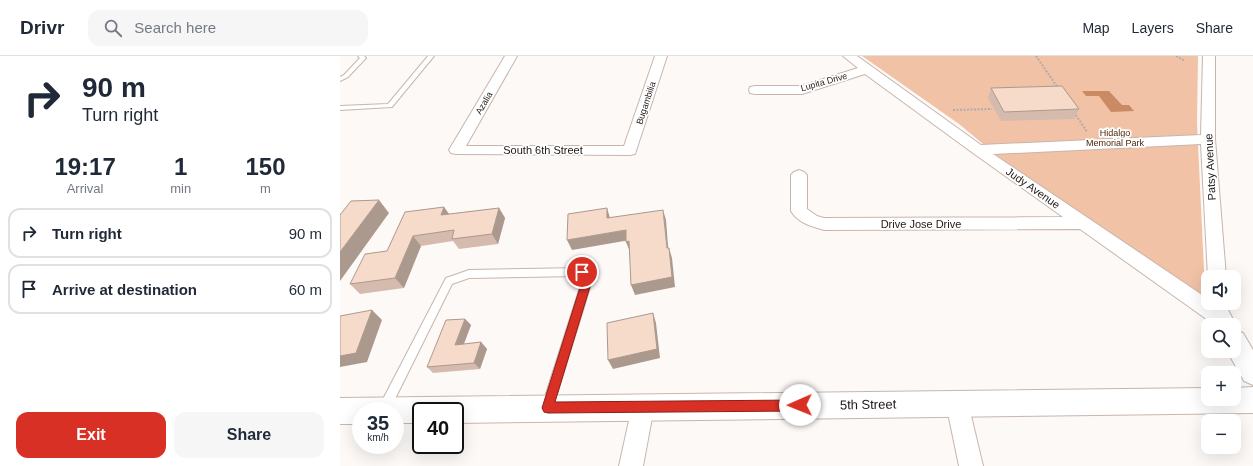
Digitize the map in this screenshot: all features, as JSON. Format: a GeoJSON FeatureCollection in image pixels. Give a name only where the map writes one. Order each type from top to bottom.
{"type":"FeatureCollection","features":[{"type":"Feature","properties":{"kind":"street","name":"Azalia"},"geometry":{"type":"LineString","coordinates":[[456,150],[511,56]]}},
{"type":"Feature","properties":{"kind":"street","name":"Bugambilia"},"geometry":{"type":"LineString","coordinates":[[630,150],[661,56]]}},
{"type":"Feature","properties":{"kind":"street","name":"Judy Avenue"},"geometry":{"type":"LineString","coordinates":[[849,56],[978,150],[1083,223],[1221,315]]}},
{"type":"Feature","properties":{"kind":"street","name":"Patsy Avenue"},"geometry":{"type":"LineString","coordinates":[[1209,56],[1208,139],[1217,270]]}},
{"type":"Feature","properties":{"kind":"street","name":"Lupita Drive"},"geometry":{"type":"LineString","coordinates":[[755,90],[802,90],[868,69]]}},
{"type":"Feature","properties":{"kind":"street"},"geometry":{"type":"LineString","coordinates":[[978,150],[1208,139]]}},
{"type":"Feature","properties":{"kind":"street","name":"South 6th Street"},"geometry":{"type":"LineString","coordinates":[[456,150],[630,150]]}},
{"type":"Feature","properties":{"kind":"street","name":"Drive Jose Drive"},"geometry":{"type":"LineString","coordinates":[[799,175],[799,211],[811,220],[824,224],[1083,223]]}},
{"type":"Feature","properties":{"kind":"street"},"geometry":{"type":"LineString","coordinates":[[1241,353],[1253,373]]}},
{"type":"Feature","properties":{"kind":"street","name":"5th Street"},"geometry":{"type":"LineString","coordinates":[[404,410],[1253,400]]}},
{"type":"Feature","properties":{"kind":"street"},"geometry":{"type":"LineString","coordinates":[[957,403],[971,466]]}},
{"type":"Feature","properties":{"kind":"street"},"geometry":{"type":"LineString","coordinates":[[631,466],[643,407]]}},
{"type":"Feature","properties":{"kind":"street","name":"5th Street"},"geometry":{"type":"LineString","coordinates":[[340,411],[352,411]]}},
{"type":"Feature","properties":{"kind":"lane"},"geometry":{"type":"LineString","coordinates":[[340,79],[346,76],[363,58],[361,56]]}},
{"type":"Feature","properties":{"kind":"lane"},"geometry":{"type":"LineString","coordinates":[[340,108],[390,106],[431,56]]}},
{"type":"Feature","properties":{"kind":"lane"},"geometry":{"type":"LineString","coordinates":[[387,402],[449,281],[469,274],[582,272],[587,280],[548,408]]}},
{"type":"Feature","properties":{"kind":"path"},"geometry":{"type":"LineString","coordinates":[[1036,56],[1062,93]]}},
{"type":"Feature","properties":{"kind":"path"},"geometry":{"type":"LineString","coordinates":[[1176,56],[1186,62]]}},
{"type":"Feature","properties":{"kind":"path"},"geometry":{"type":"LineString","coordinates":[[1070,106],[1087,132]]}},
{"type":"Feature","properties":{"kind":"path"},"geometry":{"type":"LineString","coordinates":[[953,110],[992,109]]}},
{"type":"Feature","properties":{"kind":"green space","name":"Hidalgo Memorial Park"},"geometry":{"type":"Polygon","coordinates":[[[862,56],[1198,56],[1197,123],[1204,270],[1201,270],[1201,294],[1199,295],[1013,169],[959,124],[862,56]]]}},
{"type":"Feature","properties":{"kind":"shaded area"},"geometry":{"type":"Polygon","coordinates":[[[1082,91],[1109,91],[1122,105],[1129,105],[1134,111],[1111,112],[1099,96],[1086,96],[1082,91]]]}},
{"type":"Feature","properties":{"kind":"building"},"geometry":{"type":"Polygon","coordinates":[[[1062,86],[1079,109],[1004,112],[991,88],[1062,86]]]}},
{"type":"Feature","properties":{"kind":"building"},"geometry":{"type":"Polygon","coordinates":[[[379,200],[340,252],[340,215],[351,201],[379,200]]]}},
{"type":"Feature","properties":{"kind":"building"},"geometry":{"type":"Polygon","coordinates":[[[444,207],[441,215],[499,208],[492,234],[452,239],[454,230],[413,236],[395,278],[350,284],[365,254],[387,251],[405,212],[444,207]]]}},
{"type":"Feature","properties":{"kind":"building"},"geometry":{"type":"Polygon","coordinates":[[[607,208],[607,218],[663,210],[672,277],[631,285],[629,241],[626,242],[626,230],[567,240],[568,214],[607,208]]]}},
{"type":"Feature","properties":{"kind":"building"},"geometry":{"type":"Polygon","coordinates":[[[372,310],[356,353],[340,356],[340,316],[372,310]]]}},
{"type":"Feature","properties":{"kind":"building"},"geometry":{"type":"Polygon","coordinates":[[[653,313],[657,349],[608,360],[607,323],[653,313]]]}},
{"type":"Feature","properties":{"kind":"building"},"geometry":{"type":"Polygon","coordinates":[[[465,319],[455,345],[481,342],[474,363],[427,367],[446,320],[465,319]]]}},
{"type":"Feature","properties":{"kind":"route"},"geometry":{"type":"LineString","coordinates":[[582,272],[587,280],[548,408],[800,405]]}}]}
